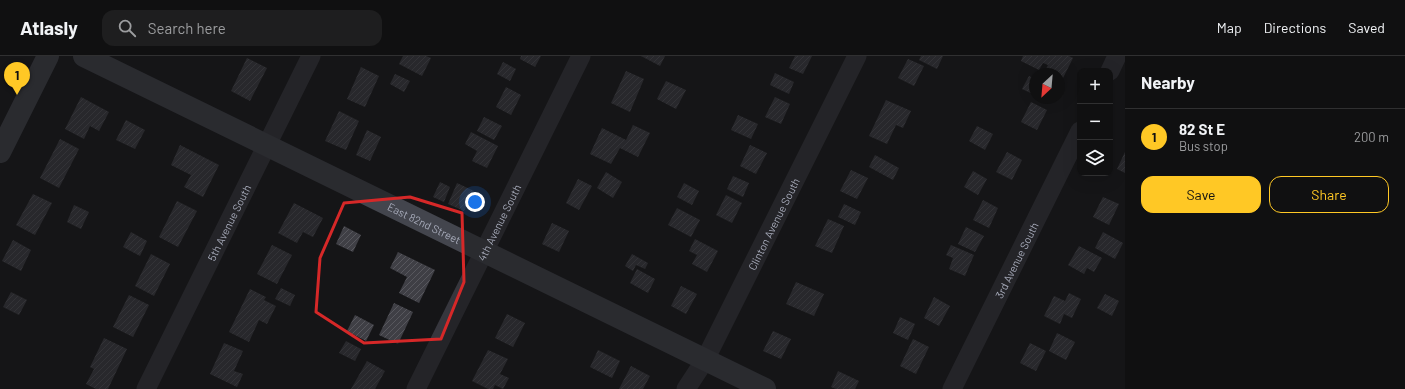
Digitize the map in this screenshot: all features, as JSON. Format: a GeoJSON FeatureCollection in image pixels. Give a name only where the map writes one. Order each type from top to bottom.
{"type":"FeatureCollection","features":[{"type":"Feature","properties":{"kind":"street"},"geometry":{"type":"LineString","coordinates":[[0,152],[6,127],[48,56]]}},
{"type":"Feature","properties":{"kind":"street","name":"East 82nd Street"},"geometry":{"type":"LineString","coordinates":[[84,56],[765,389]]}},
{"type":"Feature","properties":{"kind":"street","name":"5th Avenue South"},"geometry":{"type":"LineString","coordinates":[[146,389],[311,56]]}},
{"type":"Feature","properties":{"kind":"street","name":"4th Avenue South"},"geometry":{"type":"LineString","coordinates":[[416,389],[581,56]]}},
{"type":"Feature","properties":{"kind":"street","name":"Clinton Avenue South"},"geometry":{"type":"LineString","coordinates":[[686,389],[705,360],[857,56]]}},
{"type":"Feature","properties":{"kind":"street"},"geometry":{"type":"LineString","coordinates":[[1111,68],[1117,56]]}},
{"type":"Feature","properties":{"kind":"street","name":"3rd Avenue South"},"geometry":{"type":"LineString","coordinates":[[952,389],[1077,137]]}},
{"type":"Feature","properties":{"kind":"highlighted area"},"geometry":{"type":"Polygon","coordinates":[[[410,197],[462,213],[464,282],[441,339],[364,343],[316,312],[320,258],[344,203],[410,197]]]}},
{"type":"Feature","properties":{"kind":"building"},"geometry":{"type":"Polygon","coordinates":[[[403,56],[426,56],[431,58],[422,76],[399,64],[403,56]]]}},
{"type":"Feature","properties":{"kind":"building"},"geometry":{"type":"Polygon","coordinates":[[[521,56],[541,56],[535,67],[520,59],[521,56]]]}},
{"type":"Feature","properties":{"kind":"building"},"geometry":{"type":"Polygon","coordinates":[[[641,56],[665,56],[660,66],[641,56]]]}},
{"type":"Feature","properties":{"kind":"building"},"geometry":{"type":"Polygon","coordinates":[[[795,56],[812,56],[803,74],[789,68],[795,56]]]}},
{"type":"Feature","properties":{"kind":"building"},"geometry":{"type":"Polygon","coordinates":[[[921,56],[943,56],[937,69],[919,60],[921,56]]]}},
{"type":"Feature","properties":{"kind":"building"},"geometry":{"type":"Polygon","coordinates":[[[1023,56],[1069,56],[1073,58],[1065,74],[1065,68],[1046,68],[1048,65],[1043,63],[1040,68],[1035,68],[1021,61],[1023,56]]]}},
{"type":"Feature","properties":{"kind":"building"},"geometry":{"type":"Polygon","coordinates":[[[247,58],[267,68],[250,101],[231,91],[247,58]]]}},
{"type":"Feature","properties":{"kind":"building"},"geometry":{"type":"Polygon","coordinates":[[[908,59],[924,66],[914,86],[898,78],[908,59]]]}},
{"type":"Feature","properties":{"kind":"building"},"geometry":{"type":"Polygon","coordinates":[[[503,62],[516,69],[510,81],[497,74],[503,62]]]}},
{"type":"Feature","properties":{"kind":"building"},"geometry":{"type":"Polygon","coordinates":[[[361,67],[379,76],[365,107],[347,99],[361,67]]]}},
{"type":"Feature","properties":{"kind":"building"},"geometry":{"type":"Polygon","coordinates":[[[626,71],[644,79],[630,112],[611,103],[626,71]]]}},
{"type":"Feature","properties":{"kind":"building"},"geometry":{"type":"Polygon","coordinates":[[[775,73],[794,82],[789,94],[770,85],[775,73]]]}},
{"type":"Feature","properties":{"kind":"building"},"geometry":{"type":"Polygon","coordinates":[[[395,74],[410,81],[404,92],[390,84],[395,74]]]}},
{"type":"Feature","properties":{"kind":"building"},"geometry":{"type":"Polygon","coordinates":[[[1029,76],[1029,92],[1022,89],[1029,76]]]}},
{"type":"Feature","properties":{"kind":"building"},"geometry":{"type":"Polygon","coordinates":[[[666,81],[686,90],[676,109],[657,99],[666,81]]]}},
{"type":"Feature","properties":{"kind":"building"},"geometry":{"type":"Polygon","coordinates":[[[506,87],[521,95],[511,115],[496,107],[506,87]]]}},
{"type":"Feature","properties":{"kind":"building"},"geometry":{"type":"Polygon","coordinates":[[[81,97],[109,112],[99,131],[90,126],[84,139],[65,129],[81,97]]]}},
{"type":"Feature","properties":{"kind":"building"},"geometry":{"type":"Polygon","coordinates":[[[775,97],[790,104],[781,124],[765,117],[775,97]]]}},
{"type":"Feature","properties":{"kind":"building"},"geometry":{"type":"Polygon","coordinates":[[[886,100],[911,111],[903,128],[896,125],[887,144],[869,136],[886,100]]]}},
{"type":"Feature","properties":{"kind":"building"},"geometry":{"type":"Polygon","coordinates":[[[1030,104],[1035,104],[1047,110],[1037,130],[1021,122],[1030,104]]]}},
{"type":"Feature","properties":{"kind":"building"},"geometry":{"type":"Polygon","coordinates":[[[339,111],[359,121],[346,150],[325,141],[339,111]]]}},
{"type":"Feature","properties":{"kind":"building"},"geometry":{"type":"Polygon","coordinates":[[[738,115],[758,124],[751,139],[731,130],[738,115]]]}},
{"type":"Feature","properties":{"kind":"building"},"geometry":{"type":"Polygon","coordinates":[[[484,117],[502,126],[494,140],[477,131],[484,117]]]}},
{"type":"Feature","properties":{"kind":"building"},"geometry":{"type":"Polygon","coordinates":[[[126,120],[145,130],[135,149],[116,140],[126,120]]]}},
{"type":"Feature","properties":{"kind":"building"},"geometry":{"type":"Polygon","coordinates":[[[633,125],[650,133],[638,157],[620,148],[611,164],[590,154],[602,128],[626,140],[633,125]]]}},
{"type":"Feature","properties":{"kind":"building"},"geometry":{"type":"Polygon","coordinates":[[[977,126],[993,134],[985,150],[969,141],[977,126]]]}},
{"type":"Feature","properties":{"kind":"building"},"geometry":{"type":"Polygon","coordinates":[[[367,130],[381,137],[370,161],[356,155],[367,130]]]}},
{"type":"Feature","properties":{"kind":"building"},"geometry":{"type":"Polygon","coordinates":[[[471,132],[498,146],[487,168],[472,161],[477,151],[465,144],[471,132]]]}},
{"type":"Feature","properties":{"kind":"building"},"geometry":{"type":"Polygon","coordinates":[[[60,139],[79,149],[59,188],[40,178],[60,139]]]}},
{"type":"Feature","properties":{"kind":"building"},"geometry":{"type":"Polygon","coordinates":[[[180,145],[219,165],[203,197],[184,187],[191,175],[171,165],[180,145]]]}},
{"type":"Feature","properties":{"kind":"building"},"geometry":{"type":"Polygon","coordinates":[[[750,145],[767,153],[756,174],[740,166],[750,145]]]}},
{"type":"Feature","properties":{"kind":"building"},"geometry":{"type":"Polygon","coordinates":[[[1007,152],[1022,160],[1012,180],[996,172],[1007,152]]]}},
{"type":"Feature","properties":{"kind":"building"},"geometry":{"type":"Polygon","coordinates":[[[1125,152],[1125,173],[1117,169],[1125,152]]]}},
{"type":"Feature","properties":{"kind":"building"},"geometry":{"type":"Polygon","coordinates":[[[875,155],[899,168],[893,180],[869,167],[875,155]]]}},
{"type":"Feature","properties":{"kind":"building"},"geometry":{"type":"Polygon","coordinates":[[[851,170],[868,178],[857,199],[840,191],[851,170]]]}},
{"type":"Feature","properties":{"kind":"building"},"geometry":{"type":"Polygon","coordinates":[[[973,171],[987,179],[978,195],[964,187],[973,171]]]}},
{"type":"Feature","properties":{"kind":"building"},"geometry":{"type":"Polygon","coordinates":[[[606,172],[622,182],[613,198],[597,188],[606,172]]]}},
{"type":"Feature","properties":{"kind":"building"},"geometry":{"type":"Polygon","coordinates":[[[733,176],[749,183],[743,197],[727,189],[733,176]]]}},
{"type":"Feature","properties":{"kind":"building"},"geometry":{"type":"Polygon","coordinates":[[[578,179],[592,186],[579,210],[566,203],[578,179]]]}},
{"type":"Feature","properties":{"kind":"building"},"geometry":{"type":"Polygon","coordinates":[[[440,182],[450,187],[444,202],[433,197],[440,182]]]}},
{"type":"Feature","properties":{"kind":"building"},"geometry":{"type":"Polygon","coordinates":[[[457,183],[474,191],[464,211],[448,204],[457,183]]]}},
{"type":"Feature","properties":{"kind":"building"},"geometry":{"type":"Polygon","coordinates":[[[684,183],[699,191],[692,205],[677,197],[684,183]]]}},
{"type":"Feature","properties":{"kind":"building"},"geometry":{"type":"Polygon","coordinates":[[[33,194],[52,203],[35,235],[16,225],[33,194]]]}},
{"type":"Feature","properties":{"kind":"building"},"geometry":{"type":"Polygon","coordinates":[[[726,195],[742,203],[732,223],[716,215],[726,195]]]}},
{"type":"Feature","properties":{"kind":"building"},"geometry":{"type":"Polygon","coordinates":[[[1103,197],[1119,204],[1109,225],[1093,217],[1103,197]]]}},
{"type":"Feature","properties":{"kind":"building"},"geometry":{"type":"Polygon","coordinates":[[[983,200],[998,208],[989,228],[973,220],[983,200]]]}},
{"type":"Feature","properties":{"kind":"building"},"geometry":{"type":"Polygon","coordinates":[[[177,201],[197,211],[178,247],[159,237],[177,201]]]}},
{"type":"Feature","properties":{"kind":"building"},"geometry":{"type":"Polygon","coordinates":[[[294,203],[323,218],[313,237],[303,232],[297,243],[278,233],[294,203]]]}},
{"type":"Feature","properties":{"kind":"building"},"geometry":{"type":"Polygon","coordinates":[[[844,204],[861,212],[855,225],[838,217],[844,204]]]}},
{"type":"Feature","properties":{"kind":"building"},"geometry":{"type":"Polygon","coordinates":[[[74,205],[89,212],[81,229],[67,222],[74,205]]]}},
{"type":"Feature","properties":{"kind":"building"},"geometry":{"type":"Polygon","coordinates":[[[677,208],[700,220],[691,237],[668,225],[677,208]]]}},
{"type":"Feature","properties":{"kind":"building"},"geometry":{"type":"Polygon","coordinates":[[[828,219],[844,226],[832,253],[815,246],[828,219]]]}},
{"type":"Feature","properties":{"kind":"building"},"geometry":{"type":"Polygon","coordinates":[[[552,223],[569,231],[559,252],[542,244],[552,223]]]}},
{"type":"Feature","properties":{"kind":"building"},"geometry":{"type":"Polygon","coordinates":[[[344,226],[361,235],[353,252],[336,244],[344,226]]]}},
{"type":"Feature","properties":{"kind":"building"},"geometry":{"type":"Polygon","coordinates":[[[966,227],[984,236],[975,252],[958,244],[966,227]]]}},
{"type":"Feature","properties":{"kind":"building"},"geometry":{"type":"Polygon","coordinates":[[[131,232],[147,241],[140,256],[123,247],[131,232]]]}},
{"type":"Feature","properties":{"kind":"building"},"geometry":{"type":"Polygon","coordinates":[[[1103,232],[1123,243],[1115,259],[1095,248],[1103,232]]]}},
{"type":"Feature","properties":{"kind":"building"},"geometry":{"type":"Polygon","coordinates":[[[695,239],[718,251],[707,272],[692,264],[697,255],[689,251],[695,239]]]}},
{"type":"Feature","properties":{"kind":"building"},"geometry":{"type":"Polygon","coordinates":[[[13,240],[31,250],[21,271],[2,261],[13,240]]]}},
{"type":"Feature","properties":{"kind":"building"},"geometry":{"type":"Polygon","coordinates":[[[272,245],[292,255],[277,284],[257,274],[272,245]]]}},
{"type":"Feature","properties":{"kind":"building"},"geometry":{"type":"Polygon","coordinates":[[[951,245],[974,255],[965,276],[949,269],[953,258],[946,255],[951,245]]]}},
{"type":"Feature","properties":{"kind":"building"},"geometry":{"type":"Polygon","coordinates":[[[1079,246],[1102,258],[1094,272],[1087,268],[1084,274],[1068,265],[1079,246]]]}},
{"type":"Feature","properties":{"kind":"building"},"geometry":{"type":"Polygon","coordinates":[[[398,252],[435,270],[419,303],[399,293],[407,277],[390,268],[398,252]]]}},
{"type":"Feature","properties":{"kind":"building"},"geometry":{"type":"Polygon","coordinates":[[[151,254],[170,264],[154,296],[135,286],[151,254]]]}},
{"type":"Feature","properties":{"kind":"building"},"geometry":{"type":"Polygon","coordinates":[[[632,254],[648,263],[645,269],[636,265],[633,271],[625,266],[632,254]]]}},
{"type":"Feature","properties":{"kind":"building"},"geometry":{"type":"Polygon","coordinates":[[[637,269],[655,279],[648,293],[630,283],[637,269]]]}},
{"type":"Feature","properties":{"kind":"building"},"geometry":{"type":"Polygon","coordinates":[[[796,282],[824,294],[814,316],[786,304],[796,282]]]}},
{"type":"Feature","properties":{"kind":"building"},"geometry":{"type":"Polygon","coordinates":[[[681,286],[697,294],[686,314],[671,306],[681,286]]]}},
{"type":"Feature","properties":{"kind":"building"},"geometry":{"type":"Polygon","coordinates":[[[281,288],[295,295],[290,306],[275,299],[281,288]]]}},
{"type":"Feature","properties":{"kind":"building"},"geometry":{"type":"Polygon","coordinates":[[[250,289],[266,297],[264,300],[276,306],[267,324],[259,320],[249,342],[229,332],[250,289]]]}},
{"type":"Feature","properties":{"kind":"building"},"geometry":{"type":"Polygon","coordinates":[[[11,292],[27,300],[19,315],[3,307],[11,292]]]}},
{"type":"Feature","properties":{"kind":"building"},"geometry":{"type":"Polygon","coordinates":[[[1069,293],[1081,299],[1072,318],[1064,314],[1060,324],[1044,316],[1054,296],[1065,301],[1069,293]]]}},
{"type":"Feature","properties":{"kind":"building"},"geometry":{"type":"Polygon","coordinates":[[[1105,294],[1119,301],[1112,316],[1097,308],[1105,294]]]}},
{"type":"Feature","properties":{"kind":"building"},"geometry":{"type":"Polygon","coordinates":[[[129,295],[149,305],[133,337],[113,327],[129,295]]]}},
{"type":"Feature","properties":{"kind":"building"},"geometry":{"type":"Polygon","coordinates":[[[934,297],[950,306],[939,326],[924,318],[934,297]]]}},
{"type":"Feature","properties":{"kind":"building"},"geometry":{"type":"Polygon","coordinates":[[[394,303],[413,312],[398,344],[379,335],[394,303]]]}},
{"type":"Feature","properties":{"kind":"building"},"geometry":{"type":"Polygon","coordinates":[[[507,314],[525,323],[513,347],[495,338],[507,314]]]}},
{"type":"Feature","properties":{"kind":"building"},"geometry":{"type":"Polygon","coordinates":[[[355,315],[374,325],[366,341],[347,331],[355,315]]]}},
{"type":"Feature","properties":{"kind":"building"},"geometry":{"type":"Polygon","coordinates":[[[900,317],[915,324],[908,340],[893,333],[900,317]]]}},
{"type":"Feature","properties":{"kind":"building"},"geometry":{"type":"Polygon","coordinates":[[[773,331],[791,339],[781,359],[763,351],[773,331]]]}},
{"type":"Feature","properties":{"kind":"building"},"geometry":{"type":"Polygon","coordinates":[[[1057,333],[1075,342],[1066,360],[1049,351],[1057,333]]]}},
{"type":"Feature","properties":{"kind":"building"},"geometry":{"type":"Polygon","coordinates":[[[104,338],[127,349],[108,389],[96,389],[86,384],[94,369],[90,367],[104,338]]]}},
{"type":"Feature","properties":{"kind":"building"},"geometry":{"type":"Polygon","coordinates":[[[913,339],[929,347],[916,374],[900,366],[913,339]]]}},
{"type":"Feature","properties":{"kind":"building"},"geometry":{"type":"Polygon","coordinates":[[[346,341],[361,349],[355,361],[339,353],[346,341]]]}},
{"type":"Feature","properties":{"kind":"building"},"geometry":{"type":"Polygon","coordinates":[[[224,343],[243,351],[234,371],[243,374],[237,387],[210,374],[224,343]]]}},
{"type":"Feature","properties":{"kind":"building"},"geometry":{"type":"Polygon","coordinates":[[[1030,343],[1046,351],[1036,371],[1020,363],[1030,343]]]}},
{"type":"Feature","properties":{"kind":"building"},"geometry":{"type":"Polygon","coordinates":[[[488,350],[508,359],[500,374],[509,378],[503,389],[495,385],[493,389],[488,389],[472,381],[488,350]]]}},
{"type":"Feature","properties":{"kind":"building"},"geometry":{"type":"Polygon","coordinates":[[[598,350],[620,361],[612,378],[590,367],[598,350]]]}},
{"type":"Feature","properties":{"kind":"building"},"geometry":{"type":"Polygon","coordinates":[[[367,361],[385,371],[375,389],[351,389],[367,361]]]}},
{"type":"Feature","properties":{"kind":"building"},"geometry":{"type":"Polygon","coordinates":[[[631,366],[650,376],[643,389],[619,389],[631,366]]]}},
{"type":"Feature","properties":{"kind":"building"},"geometry":{"type":"Polygon","coordinates":[[[838,371],[859,381],[855,389],[836,389],[831,387],[838,371]]]}},
{"type":"Feature","properties":{"kind":"place","name":"82 St E"},"geometry":{"type":"Point","coordinates":[17,95]}}]}
